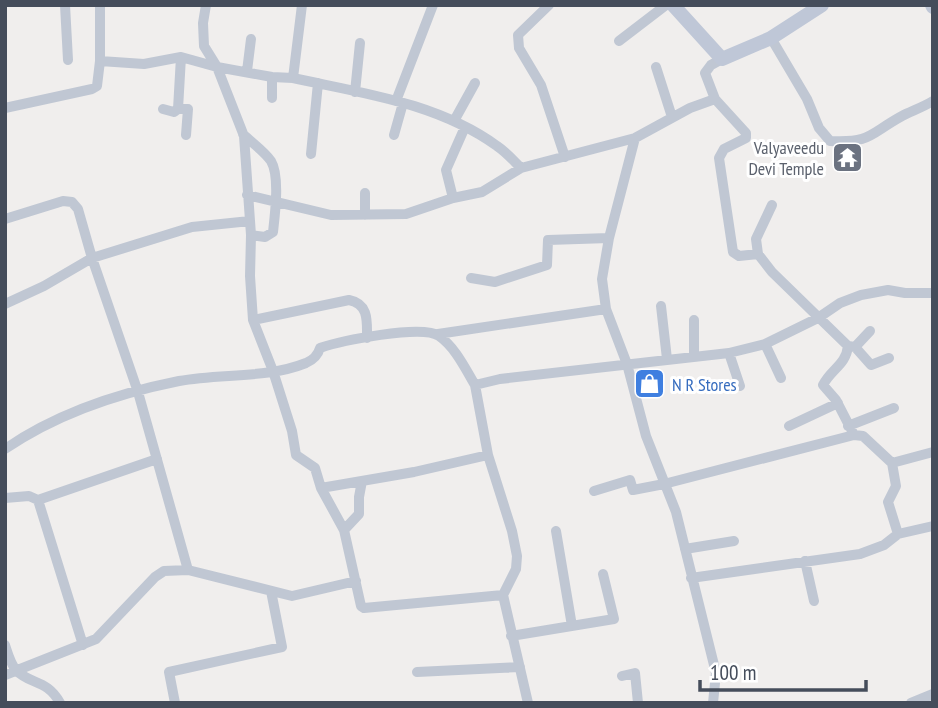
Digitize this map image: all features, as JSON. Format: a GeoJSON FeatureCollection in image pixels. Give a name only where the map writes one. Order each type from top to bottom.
{"type":"FeatureCollection","features":[{"type":"Feature","properties":{"kind":"street"},"geometry":{"type":"LineString","coordinates":[[65,5],[68,60]]}},
{"type":"Feature","properties":{"kind":"street"},"geometry":{"type":"LineString","coordinates":[[5,108],[97,86],[100,5]]}},
{"type":"Feature","properties":{"kind":"street"},"geometry":{"type":"LineString","coordinates":[[206,5],[203,23],[204,46],[217,67],[243,133],[251,235],[253,320],[273,371],[292,431],[296,455],[314,468],[321,488],[344,530],[358,600],[364,608],[503,595]]}},
{"type":"Feature","properties":{"kind":"street"},"geometry":{"type":"LineString","coordinates":[[293,78],[302,5]]}},
{"type":"Feature","properties":{"kind":"street"},"geometry":{"type":"LineString","coordinates":[[394,135],[400,102],[433,5]]}},
{"type":"Feature","properties":{"kind":"street"},"geometry":{"type":"LineString","coordinates":[[549,5],[518,34],[519,48],[541,85],[565,157]]}},
{"type":"Feature","properties":{"kind":"street"},"geometry":{"type":"LineString","coordinates":[[619,41],[666,5]]}},
{"type":"Feature","properties":{"kind":"street"},"geometry":{"type":"LineString","coordinates":[[673,5],[722,59]]}},
{"type":"Feature","properties":{"kind":"street"},"geometry":{"type":"LineString","coordinates":[[758,254],[739,256],[733,252],[719,158],[724,149],[746,138],[746,134],[715,99],[705,73],[722,59],[771,38],[804,9],[822,5]]}},
{"type":"Feature","properties":{"kind":"street"},"geometry":{"type":"LineString","coordinates":[[771,38],[807,99],[819,128],[830,141],[861,140],[933,101]]}},
{"type":"Feature","properties":{"kind":"street"},"geometry":{"type":"LineString","coordinates":[[247,71],[251,39]]}},
{"type":"Feature","properties":{"kind":"street"},"geometry":{"type":"LineString","coordinates":[[355,92],[360,43]]}},
{"type":"Feature","properties":{"kind":"street"},"geometry":{"type":"LineString","coordinates":[[100,61],[144,64],[181,57],[217,67],[293,78],[400,102],[423,108],[466,127],[498,146],[521,168]]}},
{"type":"Feature","properties":{"kind":"street"},"geometry":{"type":"LineString","coordinates":[[178,109],[181,57]]}},
{"type":"Feature","properties":{"kind":"street"},"geometry":{"type":"LineString","coordinates":[[656,68],[672,117]]}},
{"type":"Feature","properties":{"kind":"street"},"geometry":{"type":"LineString","coordinates":[[272,77],[272,98]]}},
{"type":"Feature","properties":{"kind":"street"},"geometry":{"type":"LineString","coordinates":[[311,154],[318,83]]}},
{"type":"Feature","properties":{"kind":"street"},"geometry":{"type":"LineString","coordinates":[[454,121],[475,83]]}},
{"type":"Feature","properties":{"kind":"street"},"geometry":{"type":"LineString","coordinates":[[247,195],[331,215],[406,214],[453,198],[482,192],[521,168],[635,138],[672,117],[715,99]]}},
{"type":"Feature","properties":{"kind":"street"},"geometry":{"type":"LineString","coordinates":[[163,109],[174,112],[188,109],[186,135]]}},
{"type":"Feature","properties":{"kind":"street"},"geometry":{"type":"LineString","coordinates":[[453,198],[446,170],[466,127]]}},
{"type":"Feature","properties":{"kind":"street"},"geometry":{"type":"LineString","coordinates":[[243,133],[269,158],[274,167],[276,203],[273,232],[265,237],[251,235]]}},
{"type":"Feature","properties":{"kind":"street"},"geometry":{"type":"LineString","coordinates":[[635,138],[609,237],[602,279],[606,309],[627,364],[646,436],[676,512],[716,673],[713,703]]}},
{"type":"Feature","properties":{"kind":"street"},"geometry":{"type":"LineString","coordinates":[[365,193],[365,215]]}},
{"type":"Feature","properties":{"kind":"street"},"geometry":{"type":"LineString","coordinates":[[5,219],[63,201],[72,202],[78,209],[138,392],[188,570]]}},
{"type":"Feature","properties":{"kind":"street"},"geometry":{"type":"LineString","coordinates":[[772,205],[756,239],[758,254],[818,318],[871,365],[889,358]]}},
{"type":"Feature","properties":{"kind":"street"},"geometry":{"type":"LineString","coordinates":[[5,304],[44,286],[92,258],[192,227],[250,221]]}},
{"type":"Feature","properties":{"kind":"street"},"geometry":{"type":"LineString","coordinates":[[471,278],[495,282],[547,265],[548,240],[609,237]]}},
{"type":"Feature","properties":{"kind":"street"},"geometry":{"type":"LineString","coordinates":[[475,384],[729,353],[765,344],[818,318],[840,303],[861,295],[888,290],[932,296]]}},
{"type":"Feature","properties":{"kind":"street"},"geometry":{"type":"LineString","coordinates":[[253,320],[349,300],[358,301],[367,315],[367,338]]}},
{"type":"Feature","properties":{"kind":"street"},"geometry":{"type":"LineString","coordinates":[[661,306],[667,359]]}},
{"type":"Feature","properties":{"kind":"street"},"geometry":{"type":"LineString","coordinates":[[5,449],[86,406],[180,381],[273,371],[308,362],[318,354],[320,348],[344,340],[416,332],[438,334],[606,309]]}},
{"type":"Feature","properties":{"kind":"street"},"geometry":{"type":"LineString","coordinates":[[694,320],[694,357]]}},
{"type":"Feature","properties":{"kind":"street"},"geometry":{"type":"LineString","coordinates":[[870,331],[852,346],[840,367],[827,376],[823,385],[838,403],[851,430],[863,436],[892,463],[896,486],[888,502],[898,534]]}},
{"type":"Feature","properties":{"kind":"street"},"geometry":{"type":"LineString","coordinates":[[438,334],[457,355],[475,384],[488,455],[512,531],[517,556],[516,569],[503,595],[528,703]]}},
{"type":"Feature","properties":{"kind":"street"},"geometry":{"type":"LineString","coordinates":[[765,344],[781,378]]}},
{"type":"Feature","properties":{"kind":"street"},"geometry":{"type":"LineString","coordinates":[[729,353],[740,386]]}},
{"type":"Feature","properties":{"kind":"street"},"geometry":{"type":"LineString","coordinates":[[789,426],[838,403]]}},
{"type":"Feature","properties":{"kind":"street"},"geometry":{"type":"LineString","coordinates":[[594,491],[629,480],[633,490],[664,484],[851,430],[894,408]]}},
{"type":"Feature","properties":{"kind":"street"},"geometry":{"type":"LineString","coordinates":[[892,463],[933,452]]}},
{"type":"Feature","properties":{"kind":"street"},"geometry":{"type":"LineString","coordinates":[[321,488],[488,455]]}},
{"type":"Feature","properties":{"kind":"street"},"geometry":{"type":"LineString","coordinates":[[5,498],[29,496],[38,500],[157,459]]}},
{"type":"Feature","properties":{"kind":"street"},"geometry":{"type":"LineString","coordinates":[[344,530],[359,514],[362,481]]}},
{"type":"Feature","properties":{"kind":"street"},"geometry":{"type":"LineString","coordinates":[[38,500],[83,645]]}},
{"type":"Feature","properties":{"kind":"street"},"geometry":{"type":"LineString","coordinates":[[691,578],[871,551],[898,534],[933,526]]}},
{"type":"Feature","properties":{"kind":"street"},"geometry":{"type":"LineString","coordinates":[[556,531],[572,626]]}},
{"type":"Feature","properties":{"kind":"street"},"geometry":{"type":"LineString","coordinates":[[685,549],[734,541]]}},
{"type":"Feature","properties":{"kind":"street"},"geometry":{"type":"LineString","coordinates":[[805,562],[814,601]]}},
{"type":"Feature","properties":{"kind":"street"},"geometry":{"type":"LineString","coordinates":[[5,676],[83,645],[105,631],[155,577],[164,571],[188,570],[292,596],[356,581]]}},
{"type":"Feature","properties":{"kind":"street"},"geometry":{"type":"LineString","coordinates":[[512,636],[614,619],[603,574]]}},
{"type":"Feature","properties":{"kind":"street"},"geometry":{"type":"LineString","coordinates":[[175,703],[169,672],[282,647],[271,591]]}},
{"type":"Feature","properties":{"kind":"street"},"geometry":{"type":"LineString","coordinates":[[5,645],[18,672],[53,691],[60,703]]}},
{"type":"Feature","properties":{"kind":"street"},"geometry":{"type":"LineString","coordinates":[[417,672],[520,667]]}},
{"type":"Feature","properties":{"kind":"street"},"geometry":{"type":"LineString","coordinates":[[622,676],[635,673],[638,703]]}},
{"type":"Feature","properties":{"kind":"street"},"geometry":{"type":"LineString","coordinates":[[911,703],[933,694]]}},
{"type":"Feature","properties":{"kind":"place","name":"Valyaveedu Devi Temple"},"geometry":{"type":"Point","coordinates":[847,157]}},
{"type":"Feature","properties":{"kind":"place","name":"N R Stores"},"geometry":{"type":"Point","coordinates":[649,384]}}]}
